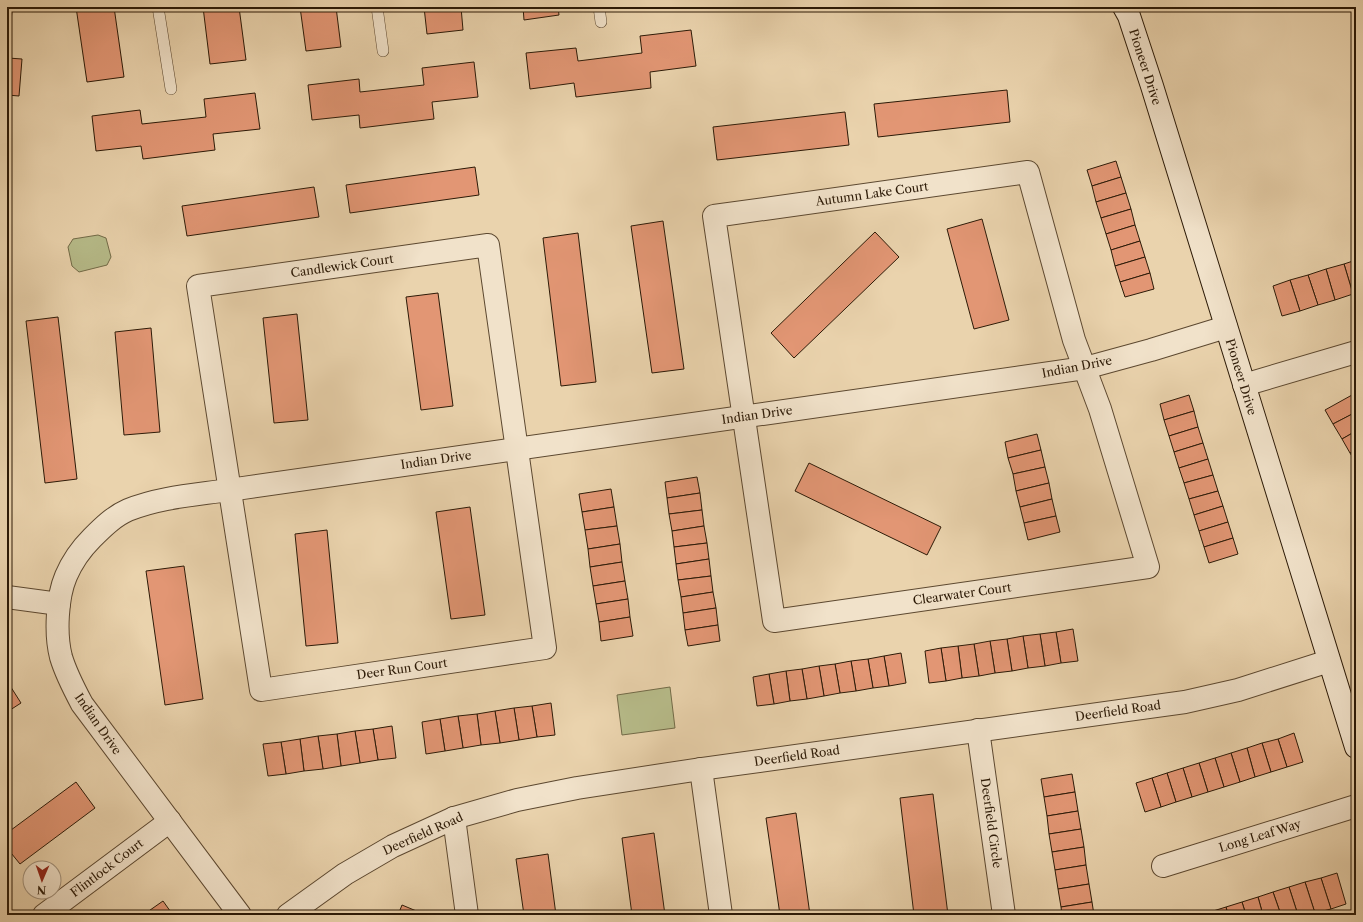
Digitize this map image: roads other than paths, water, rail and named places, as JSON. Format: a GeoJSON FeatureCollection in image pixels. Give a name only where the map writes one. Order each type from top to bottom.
{"type":"FeatureCollection","features":[{"type":"Feature","properties":{"kind":"street","name":"Pioneer Drive"},"geometry":{"type":"LineString","coordinates":[[1124,7],[1129,16],[1152,86],[1356,748]]}},
{"type":"Feature","properties":{"kind":"street","name":"Autumn Lake Court"},"geometry":{"type":"LineString","coordinates":[[745,416],[714,216],[1028,172],[1074,340],[1085,368]]}},
{"type":"Feature","properties":{"kind":"street","name":"Candlewick Court"},"geometry":{"type":"LineString","coordinates":[[229,490],[198,286],[488,245],[516,448]]}},
{"type":"Feature","properties":{"kind":"street","name":"Indian Drive"},"geometry":{"type":"LineString","coordinates":[[240,915],[82,704],[69,680],[61,656],[57,630],[59,604],[66,576],[81,550],[103,527],[126,511],[154,502],[229,490],[1085,368],[1152,350],[1226,327]]}},
{"type":"Feature","properties":{"kind":"street"},"geometry":{"type":"LineString","coordinates":[[1244,385],[1356,352]]}},
{"type":"Feature","properties":{"kind":"street","name":"Clearwater Court"},"geometry":{"type":"LineString","coordinates":[[745,416],[774,621],[1148,567],[1100,409],[1085,368]]}},
{"type":"Feature","properties":{"kind":"street","name":"Deer Run Court"},"geometry":{"type":"LineString","coordinates":[[229,490],[260,690],[268,689],[545,648],[516,448]]}},
{"type":"Feature","properties":{"kind":"street"},"geometry":{"type":"LineString","coordinates":[[7,596],[59,604]]}},
{"type":"Feature","properties":{"kind":"street","name":"Deerfield Road"},"geometry":{"type":"LineString","coordinates":[[288,915],[345,874],[393,846],[454,818],[517,800],[577,788],[701,769],[1184,702],[1238,690],[1329,661]]}},
{"type":"Feature","properties":{"kind":"street","name":"Deerfield Circle"},"geometry":{"type":"LineString","coordinates":[[978,730],[1004,915]]}},
{"type":"Feature","properties":{"kind":"street"},"geometry":{"type":"LineString","coordinates":[[701,769],[721,915]]}},
{"type":"Feature","properties":{"kind":"street","name":"Long Leaf Way"},"geometry":{"type":"LineString","coordinates":[[1163,866],[1356,806]]}},
{"type":"Feature","properties":{"kind":"street"},"geometry":{"type":"LineString","coordinates":[[454,818],[467,915]]}},
{"type":"Feature","properties":{"kind":"street","name":"Flintlock Court"},"geometry":{"type":"LineString","coordinates":[[44,915],[170,822]]}},
{"type":"Feature","properties":{"kind":"lane"},"geometry":{"type":"LineString","coordinates":[[158,7],[171,89]]}},
{"type":"Feature","properties":{"kind":"lane"},"geometry":{"type":"LineString","coordinates":[[377,7],[383,51]]}},
{"type":"Feature","properties":{"kind":"lane"},"geometry":{"type":"LineString","coordinates":[[599,7],[601,22]]}}]}
